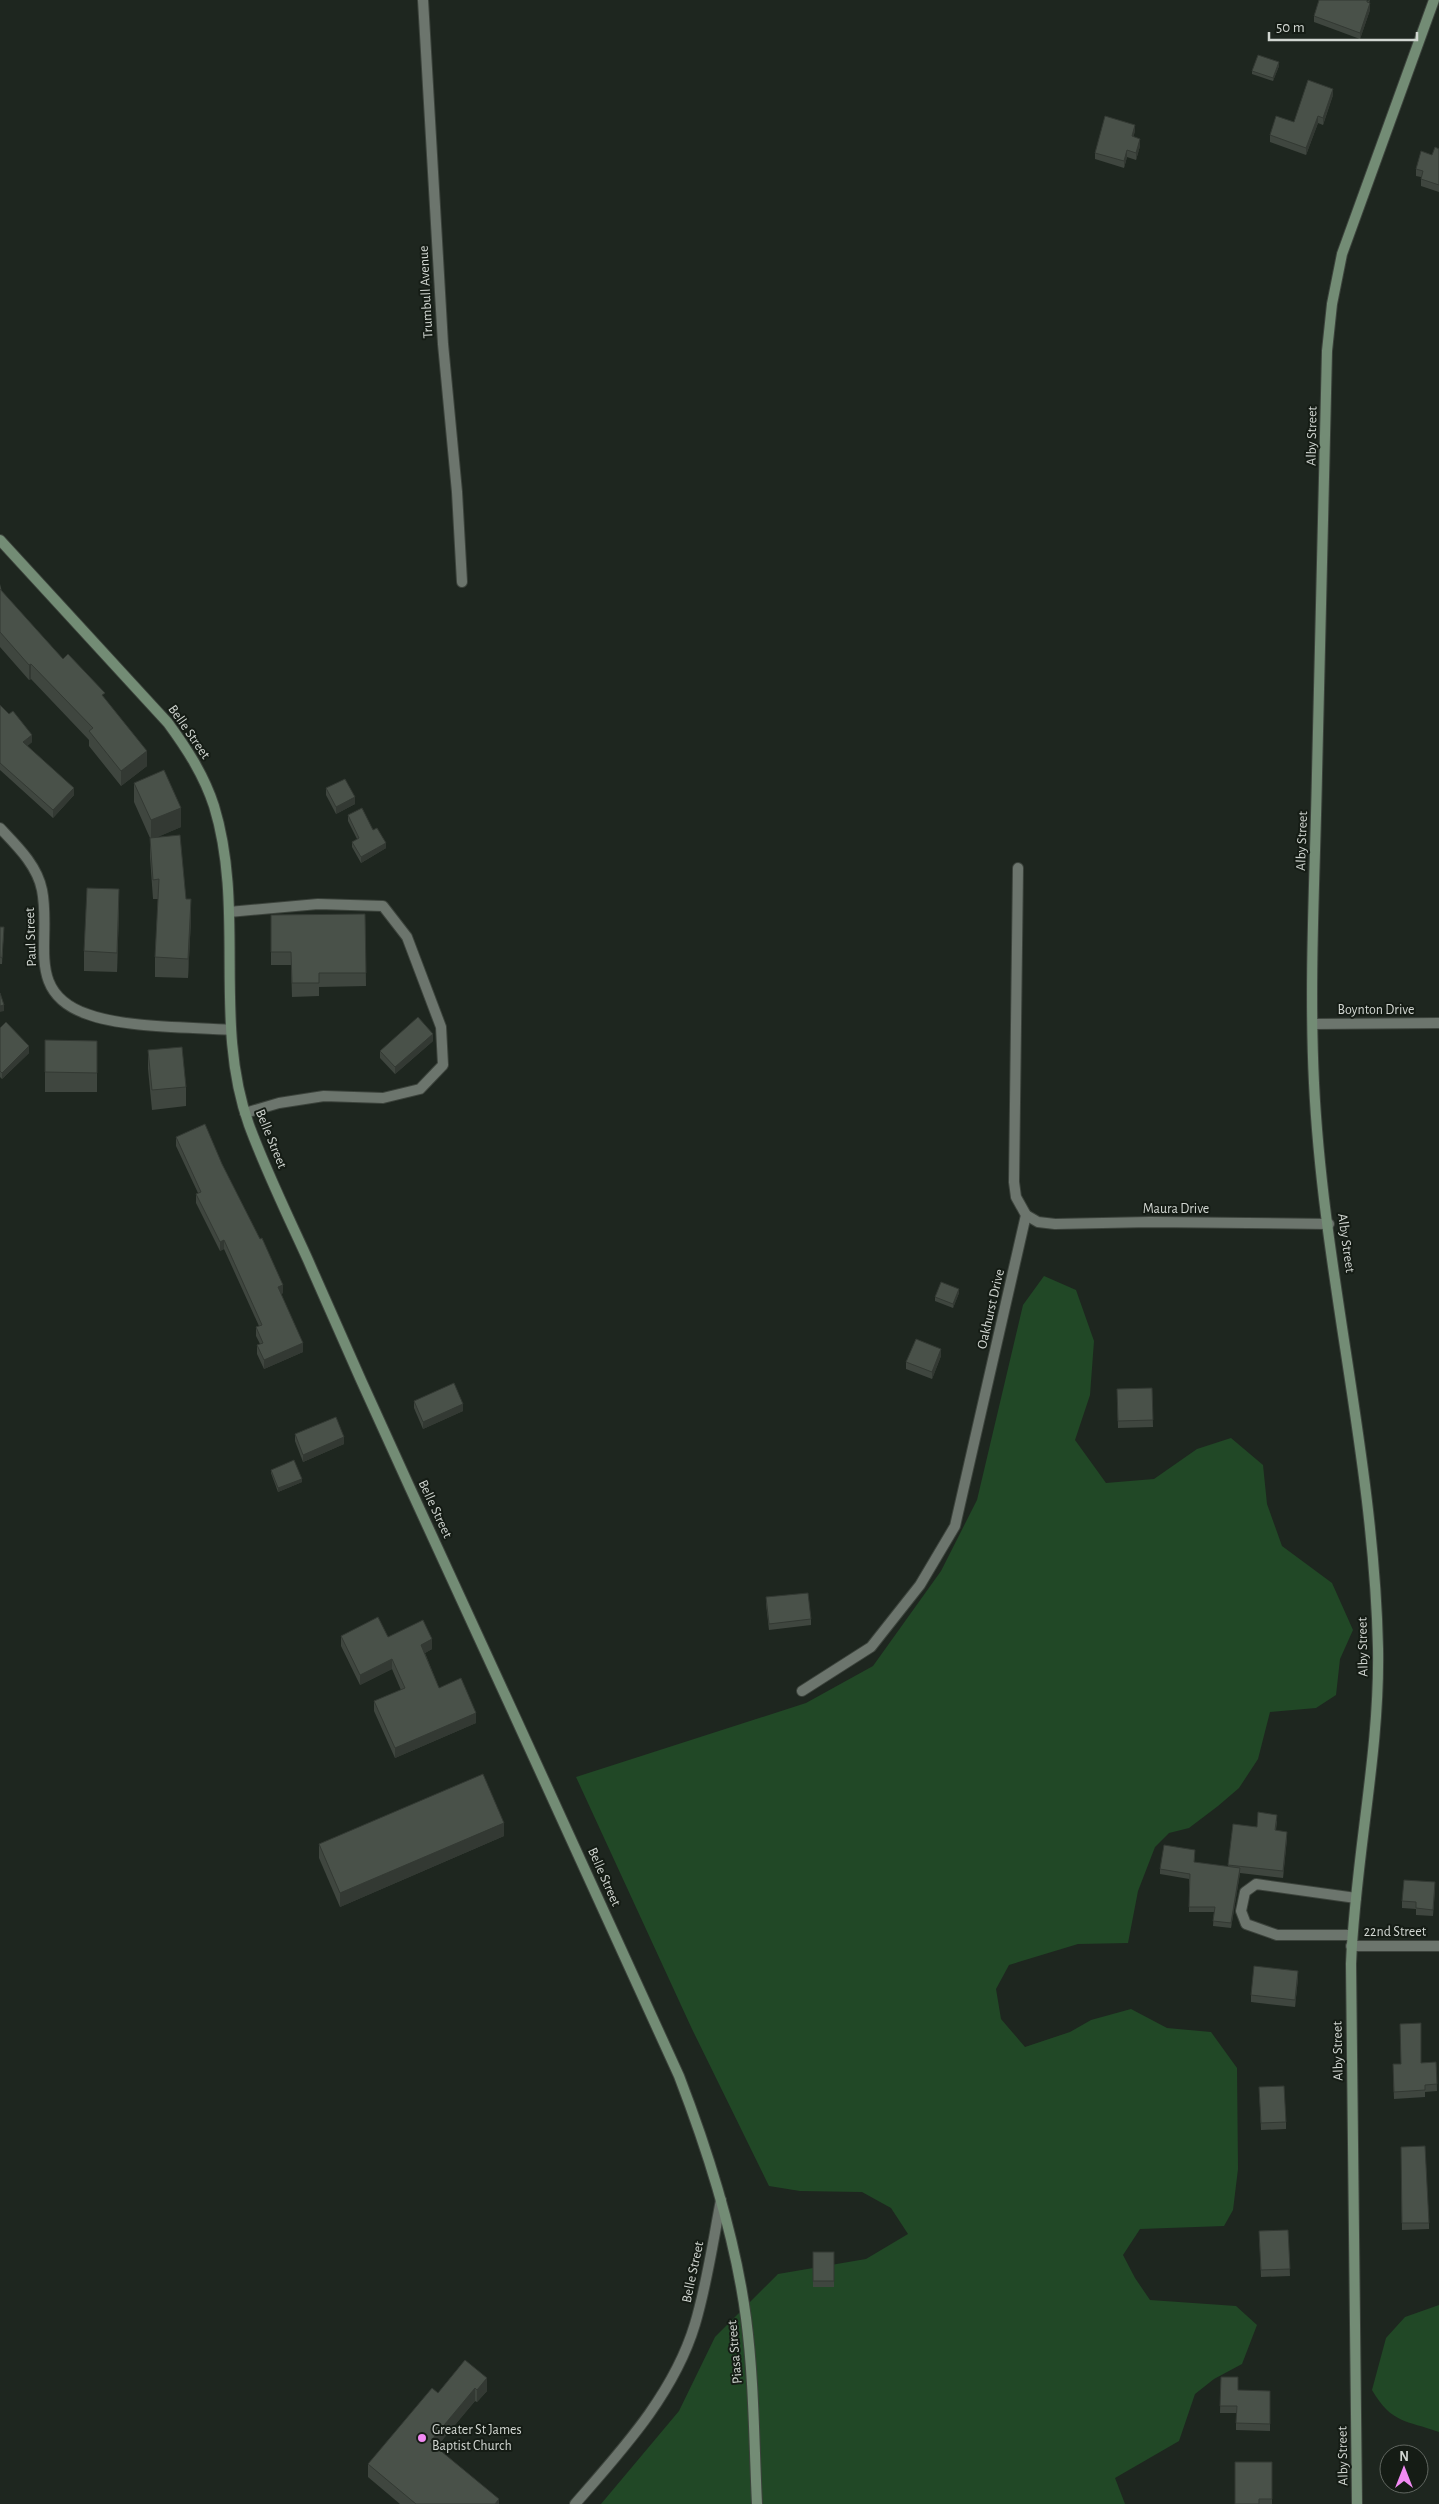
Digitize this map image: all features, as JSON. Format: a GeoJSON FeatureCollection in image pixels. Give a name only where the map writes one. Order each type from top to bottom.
{"type":"FeatureCollection","features":[{"type":"Feature","properties":{"kind":"street","name":"Trumbull Avenue"},"geometry":{"type":"LineString","coordinates":[[423,0],[443,344],[457,492],[462,582]]}},
{"type":"Feature","properties":{"kind":"street","name":"Alby Street"},"geometry":{"type":"LineString","coordinates":[[1357,2504],[1352,1940],[1374,1753],[1378,1648],[1374,1569],[1365,1475],[1329,1224],[1317,1125],[1312,1024],[1327,351],[1332,304],[1342,254],[1434,0]]}},
{"type":"Feature","properties":{"kind":"street","name":"Belle Street"},"geometry":{"type":"LineString","coordinates":[[0,540],[168,723],[189,751],[210,795],[221,832],[229,912],[231,1030],[237,1080],[245,1114],[371,1403],[679,2076],[702,2135],[721,2200],[702,2299],[695,2325],[681,2360],[640,2426],[575,2504]]}},
{"type":"Feature","properties":{"kind":"street","name":"Paul Street"},"geometry":{"type":"LineString","coordinates":[[0,828],[18,848],[38,877],[42,890],[45,918],[46,978],[59,998],[76,1010],[104,1019],[231,1030]]}},
{"type":"Feature","properties":{"kind":"street"},"geometry":{"type":"LineString","coordinates":[[1018,868],[1014,1182],[1016,1197],[1026,1215]]}},
{"type":"Feature","properties":{"kind":"street"},"geometry":{"type":"LineString","coordinates":[[229,912],[318,904],[383,906],[407,937],[441,1027],[443,1065],[420,1089],[383,1098],[324,1096],[279,1103],[245,1114]]}},
{"type":"Feature","properties":{"kind":"street","name":"Boynton Drive"},"geometry":{"type":"LineString","coordinates":[[1312,1024],[1439,1023]]}},
{"type":"Feature","properties":{"kind":"street","name":"Maura Drive"},"geometry":{"type":"LineString","coordinates":[[1026,1215],[1038,1222],[1055,1224],[1150,1222],[1329,1224]]}},
{"type":"Feature","properties":{"kind":"street","name":"Oakhurst Drive"},"geometry":{"type":"LineString","coordinates":[[802,1691],[871,1647],[920,1585],[955,1526],[1026,1215]]}},
{"type":"Feature","properties":{"kind":"street","name":"22nd Street"},"geometry":{"type":"LineString","coordinates":[[1356,1898],[1256,1884],[1245,1892],[1241,1911],[1246,1924],[1277,1935],[1439,1946]]}},
{"type":"Feature","properties":{"kind":"street","name":"Piasa Street"},"geometry":{"type":"LineString","coordinates":[[721,2200],[746,2318],[752,2378],[757,2504]]}},
{"type":"Feature","properties":{"kind":"green space"},"geometry":{"type":"Polygon","coordinates":[[[1044,1276],[1076,1290],[1094,1341],[1090,1395],[1075,1440],[1106,1483],[1154,1479],[1197,1449],[1231,1438],[1263,1465],[1267,1504],[1282,1546],[1332,1583],[1353,1630],[1340,1659],[1336,1695],[1316,1708],[1270,1712],[1258,1759],[1239,1788],[1189,1828],[1169,1833],[1155,1847],[1138,1891],[1128,1943],[1078,1944],[1009,1965],[996,1989],[1001,2019],[1025,2047],[1070,2032],[1091,2020],[1131,2009],[1167,2028],[1211,2032],[1237,2068],[1238,2169],[1233,2210],[1224,2226],[1140,2229],[1123,2255],[1135,2278],[1150,2300],[1236,2306],[1257,2325],[1242,2364],[1214,2379],[1195,2394],[1179,2441],[1115,2478],[1125,2504],[601,2504],[679,2411],[715,2337],[778,2274],[866,2259],[908,2234],[891,2208],[862,2192],[800,2191],[769,2186],[692,2029],[576,1777],[806,1703],[873,1666],[941,1571],[977,1500],[1023,1305],[1044,1276]]]}},
{"type":"Feature","properties":{"kind":"green space"},"geometry":{"type":"Polygon","coordinates":[[[1439,2305],[1439,2432],[1393,2415],[1379,2401],[1372,2390],[1386,2338],[1405,2317],[1439,2305]]]}},
{"type":"Feature","properties":{"kind":"building"},"geometry":{"type":"Polygon","coordinates":[[[1319,0],[1367,0],[1370,3],[1360,33],[1314,16],[1319,0]]]}},
{"type":"Feature","properties":{"kind":"building"},"geometry":{"type":"Polygon","coordinates":[[[1258,55],[1279,62],[1273,78],[1252,71],[1258,55]]]}},
{"type":"Feature","properties":{"kind":"building"},"geometry":{"type":"Polygon","coordinates":[[[1308,80],[1333,89],[1323,118],[1318,116],[1306,148],[1270,135],[1276,116],[1294,122],[1308,80]]]}},
{"type":"Feature","properties":{"kind":"building"},"geometry":{"type":"Polygon","coordinates":[[[1105,116],[1135,125],[1132,136],[1140,139],[1136,153],[1127,150],[1124,161],[1095,153],[1105,116]]]}},
{"type":"Feature","properties":{"kind":"building"},"geometry":{"type":"Polygon","coordinates":[[[1435,147],[1439,149],[1439,185],[1421,179],[1423,171],[1416,169],[1421,151],[1432,155],[1435,147]]]}},
{"type":"Feature","properties":{"kind":"building"},"geometry":{"type":"Polygon","coordinates":[[[0,589],[63,659],[68,654],[105,693],[102,695],[147,751],[121,771],[89,731],[93,728],[31,664],[29,665],[0,632],[0,589]]]}},
{"type":"Feature","properties":{"kind":"building"},"geometry":{"type":"Polygon","coordinates":[[[0,705],[9,714],[13,711],[32,735],[23,742],[74,788],[53,810],[0,763],[0,705]]]}},
{"type":"Feature","properties":{"kind":"building"},"geometry":{"type":"Polygon","coordinates":[[[164,770],[181,808],[151,820],[134,783],[164,770]]]}},
{"type":"Feature","properties":{"kind":"building"},"geometry":{"type":"Polygon","coordinates":[[[345,779],[355,797],[336,807],[326,788],[345,779]]]}},
{"type":"Feature","properties":{"kind":"building"},"geometry":{"type":"Polygon","coordinates":[[[362,808],[373,830],[377,828],[386,843],[361,857],[352,842],[359,838],[348,815],[362,808]]]}},
{"type":"Feature","properties":{"kind":"building"},"geometry":{"type":"Polygon","coordinates":[[[180,835],[186,899],[191,899],[188,959],[155,957],[159,879],[153,880],[150,838],[180,835]]]}},
{"type":"Feature","properties":{"kind":"building"},"geometry":{"type":"Polygon","coordinates":[[[87,888],[119,889],[117,953],[84,951],[87,888]]]}},
{"type":"Feature","properties":{"kind":"building"},"geometry":{"type":"Polygon","coordinates":[[[365,914],[366,973],[319,973],[319,983],[292,983],[291,952],[271,952],[271,915],[365,914]]]}},
{"type":"Feature","properties":{"kind":"building"},"geometry":{"type":"Polygon","coordinates":[[[0,927],[4,927],[2,958],[0,957],[0,927]]]}},
{"type":"Feature","properties":{"kind":"building"},"geometry":{"type":"Polygon","coordinates":[[[0,993],[4,1005],[0,1006],[0,993]]]}},
{"type":"Feature","properties":{"kind":"building"},"geometry":{"type":"Polygon","coordinates":[[[418,1017],[433,1034],[395,1067],[380,1051],[418,1017]]]}},
{"type":"Feature","properties":{"kind":"building"},"geometry":{"type":"Polygon","coordinates":[[[6,1022],[29,1046],[2,1073],[0,1071],[0,1028],[6,1022]]]}},
{"type":"Feature","properties":{"kind":"building"},"geometry":{"type":"Polygon","coordinates":[[[45,1040],[97,1041],[97,1073],[45,1072],[45,1040]]]}},
{"type":"Feature","properties":{"kind":"building"},"geometry":{"type":"Polygon","coordinates":[[[182,1047],[186,1087],[152,1090],[148,1050],[182,1047]]]}},
{"type":"Feature","properties":{"kind":"building"},"geometry":{"type":"Polygon","coordinates":[[[205,1124],[222,1164],[260,1239],[262,1238],[283,1285],[278,1287],[303,1343],[264,1360],[257,1345],[263,1343],[256,1327],[262,1325],[224,1240],[220,1242],[196,1194],[201,1192],[176,1137],[205,1124]]]}},
{"type":"Feature","properties":{"kind":"building"},"geometry":{"type":"Polygon","coordinates":[[[941,1282],[959,1289],[953,1304],[935,1297],[941,1282]]]}},
{"type":"Feature","properties":{"kind":"building"},"geometry":{"type":"Polygon","coordinates":[[[916,1339],[941,1349],[932,1372],[906,1362],[916,1339]]]}},
{"type":"Feature","properties":{"kind":"building"},"geometry":{"type":"Polygon","coordinates":[[[454,1383],[463,1404],[423,1422],[414,1401],[454,1383]]]}},
{"type":"Feature","properties":{"kind":"building"},"geometry":{"type":"Polygon","coordinates":[[[1152,1388],[1153,1420],[1118,1421],[1117,1389],[1152,1388]]]}},
{"type":"Feature","properties":{"kind":"building"},"geometry":{"type":"Polygon","coordinates":[[[336,1417],[344,1437],[303,1455],[295,1434],[336,1417]]]}},
{"type":"Feature","properties":{"kind":"building"},"geometry":{"type":"Polygon","coordinates":[[[294,1460],[302,1479],[278,1488],[271,1470],[294,1460]]]}},
{"type":"Feature","properties":{"kind":"building"},"geometry":{"type":"Polygon","coordinates":[[[808,1593],[811,1619],[769,1624],[766,1597],[808,1593]]]}},
{"type":"Feature","properties":{"kind":"building"},"geometry":{"type":"Polygon","coordinates":[[[378,1617],[388,1637],[423,1620],[432,1639],[421,1645],[439,1688],[461,1678],[476,1713],[395,1748],[374,1701],[405,1688],[392,1659],[360,1675],[341,1636],[378,1617]]]}},
{"type":"Feature","properties":{"kind":"building"},"geometry":{"type":"Polygon","coordinates":[[[483,1774],[504,1823],[340,1893],[319,1844],[483,1774]]]}},
{"type":"Feature","properties":{"kind":"building"},"geometry":{"type":"Polygon","coordinates":[[[1258,1812],[1277,1815],[1275,1830],[1287,1832],[1283,1871],[1228,1865],[1233,1824],[1257,1827],[1258,1812]]]}},
{"type":"Feature","properties":{"kind":"building"},"geometry":{"type":"Polygon","coordinates":[[[1164,1845],[1195,1850],[1194,1862],[1240,1868],[1231,1923],[1213,1921],[1215,1907],[1189,1907],[1190,1874],[1160,1869],[1164,1845]]]}},
{"type":"Feature","properties":{"kind":"building"},"geometry":{"type":"Polygon","coordinates":[[[1404,1880],[1435,1882],[1433,1910],[1416,1908],[1416,1902],[1402,1901],[1404,1880]]]}},
{"type":"Feature","properties":{"kind":"building"},"geometry":{"type":"Polygon","coordinates":[[[1254,1966],[1298,1971],[1295,2000],[1251,1995],[1254,1966]]]}},
{"type":"Feature","properties":{"kind":"building"},"geometry":{"type":"Polygon","coordinates":[[[1421,2023],[1421,2063],[1436,2062],[1437,2084],[1425,2085],[1425,2090],[1394,2092],[1393,2064],[1401,2064],[1400,2024],[1421,2023]]]}},
{"type":"Feature","properties":{"kind":"building"},"geometry":{"type":"Polygon","coordinates":[[[1284,2086],[1286,2122],[1261,2123],[1259,2087],[1284,2086]]]}},
{"type":"Feature","properties":{"kind":"building"},"geometry":{"type":"Polygon","coordinates":[[[1425,2146],[1429,2223],[1402,2223],[1401,2147],[1425,2146]]]}},
{"type":"Feature","properties":{"kind":"building"},"geometry":{"type":"Polygon","coordinates":[[[1288,2230],[1290,2269],[1261,2270],[1259,2231],[1288,2230]]]}},
{"type":"Feature","properties":{"kind":"building"},"geometry":{"type":"Polygon","coordinates":[[[813,2252],[834,2252],[834,2281],[813,2281],[813,2252]]]}},
{"type":"Feature","properties":{"kind":"building","name":"Greater St James Baptist Church"},"geometry":{"type":"Polygon","coordinates":[[[465,2360],[487,2378],[477,2390],[475,2388],[430,2442],[499,2499],[495,2504],[416,2504],[368,2464],[432,2388],[438,2393],[465,2360]]]}},
{"type":"Feature","properties":{"kind":"building"},"geometry":{"type":"Polygon","coordinates":[[[1221,2377],[1238,2377],[1238,2390],[1270,2391],[1270,2424],[1236,2423],[1237,2406],[1220,2406],[1221,2377]]]}},
{"type":"Feature","properties":{"kind":"building"},"geometry":{"type":"Polygon","coordinates":[[[1235,2462],[1272,2462],[1272,2499],[1259,2499],[1259,2504],[1235,2504],[1235,2462]]]}},
{"type":"Feature","properties":{"kind":"place","name":"Greater St James Baptist Church"},"geometry":{"type":"Point","coordinates":[422,2438]}}]}
